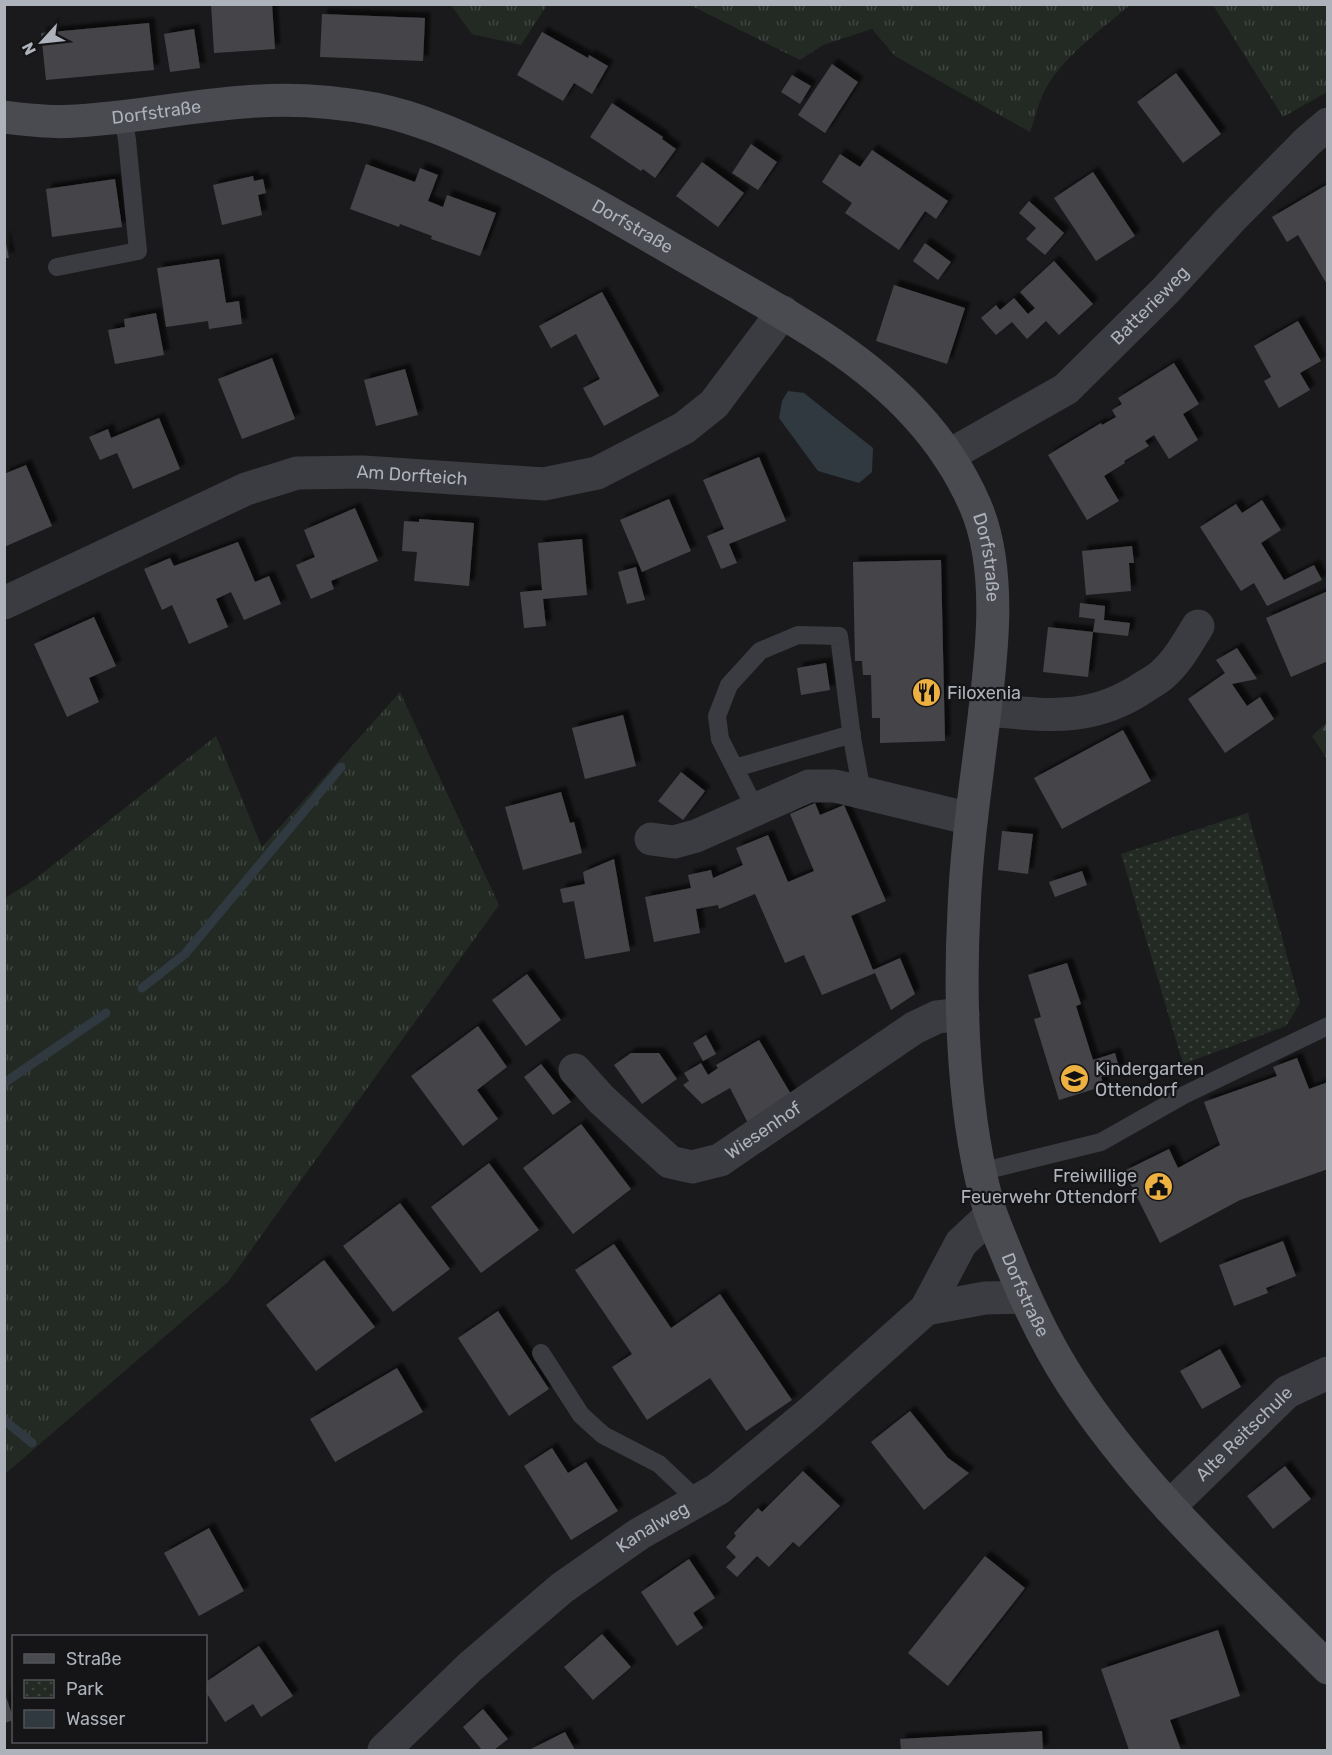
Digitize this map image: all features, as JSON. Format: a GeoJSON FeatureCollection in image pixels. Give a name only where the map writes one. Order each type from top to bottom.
{"type":"FeatureCollection","features":[{"type":"Feature","properties":{"kind":"main road","name":"Dorfstraße"},"geometry":{"type":"LineString","coordinates":[[4,117],[72,122],[247,101],[330,102],[382,110],[448,131],[543,175],[783,312],[863,366],[915,414],[948,456],[976,507],[990,560],[993,620],[985,710],[971,819],[964,910],[963,1014],[969,1094],[980,1172],[991,1215],[1025,1297],[1071,1381],[1118,1446],[1169,1508],[1328,1668]]}},
{"type":"Feature","properties":{"kind":"street","name":"Batterieweg"},"geometry":{"type":"LineString","coordinates":[[948,456],[1066,388],[1165,291],[1230,220],[1308,141],[1328,124]]}},
{"type":"Feature","properties":{"kind":"street","name":"Am Dorfteich"},"geometry":{"type":"LineString","coordinates":[[4,603],[246,489],[297,474],[363,472],[544,484],[597,473],[684,428],[714,404],[783,312]]}},
{"type":"Feature","properties":{"kind":"street"},"geometry":{"type":"LineString","coordinates":[[985,710],[1077,714],[1104,708],[1131,696],[1164,674],[1181,654],[1197,626]]}},
{"type":"Feature","properties":{"kind":"street"},"geometry":{"type":"LineString","coordinates":[[651,839],[674,842],[696,836],[809,786],[835,786],[971,819]]}},
{"type":"Feature","properties":{"kind":"street","name":"Wiesenhof"},"geometry":{"type":"LineString","coordinates":[[575,1070],[600,1099],[670,1162],[693,1167],[720,1160],[914,1028],[937,1017],[963,1014]]}},
{"type":"Feature","properties":{"kind":"street","name":"Kanalweg"},"geometry":{"type":"LineString","coordinates":[[384,1750],[470,1666],[562,1588],[639,1534],[718,1489],[803,1418],[926,1309],[961,1243],[991,1215]]}},
{"type":"Feature","properties":{"kind":"street"},"geometry":{"type":"LineString","coordinates":[[926,1309],[985,1298],[1025,1297]]}},
{"type":"Feature","properties":{"kind":"street","name":"Alte Reitschule"},"geometry":{"type":"LineString","coordinates":[[1169,1508],[1287,1392],[1328,1373]]}},
{"type":"Feature","properties":{"kind":"lane"},"geometry":{"type":"LineString","coordinates":[[57,267],[138,251],[123,116]]}},
{"type":"Feature","properties":{"kind":"lane"},"geometry":{"type":"LineString","coordinates":[[756,810],[720,739],[717,716],[729,685],[760,651],[798,635],[840,636],[852,734],[862,792]]}},
{"type":"Feature","properties":{"kind":"lane"},"geometry":{"type":"LineString","coordinates":[[735,768],[852,734]]}},
{"type":"Feature","properties":{"kind":"lane"},"geometry":{"type":"LineString","coordinates":[[980,1172],[1101,1142],[1184,1095],[1328,1026]]}},
{"type":"Feature","properties":{"kind":"lane"},"geometry":{"type":"LineString","coordinates":[[541,1353],[581,1415],[603,1435],[659,1464],[697,1500]]}},
{"type":"Feature","properties":{"kind":"green space"},"geometry":{"type":"Polygon","coordinates":[[[451,5],[547,5],[521,45],[472,34],[451,5]]]}},
{"type":"Feature","properties":{"kind":"green space"},"geometry":{"type":"Polygon","coordinates":[[[690,5],[1130,5],[1071,56],[1051,79],[1040,101],[1030,132],[895,56],[872,29],[823,45],[800,60],[690,5]]]}},
{"type":"Feature","properties":{"kind":"green space"},"geometry":{"type":"Polygon","coordinates":[[[1213,5],[1327,5],[1327,92],[1283,117],[1213,5]]]}},
{"type":"Feature","properties":{"kind":"green space"},"geometry":{"type":"Polygon","coordinates":[[[400,692],[499,905],[228,1282],[5,1474],[5,898],[34,880],[216,736],[262,847],[400,692]]]}},
{"type":"Feature","properties":{"kind":"green space"},"geometry":{"type":"Polygon","coordinates":[[[1327,722],[1327,759],[1312,736],[1327,722]]]}},
{"type":"Feature","properties":{"kind":"green space"},"geometry":{"type":"Polygon","coordinates":[[[1248,813],[1300,1003],[1286,1026],[1183,1064],[1121,854],[1248,813]]]}},
{"type":"Feature","properties":{"kind":"water"},"geometry":{"type":"Polygon","coordinates":[[[788,391],[804,393],[873,448],[872,472],[859,483],[818,471],[779,418],[782,401],[788,391]]]}},
{"type":"Feature","properties":{"kind":"building"},"geometry":{"type":"Polygon","coordinates":[[[211,4],[272,4],[275,49],[214,53],[211,4]]]}},
{"type":"Feature","properties":{"kind":"building"},"geometry":{"type":"Polygon","coordinates":[[[322,14],[425,18],[423,61],[320,57],[322,14]]]}},
{"type":"Feature","properties":{"kind":"building"},"geometry":{"type":"Polygon","coordinates":[[[149,23],[154,70],[46,80],[41,33],[149,23]]]}},
{"type":"Feature","properties":{"kind":"building"},"geometry":{"type":"Polygon","coordinates":[[[194,29],[200,68],[170,72],[164,34],[194,29]]]}},
{"type":"Feature","properties":{"kind":"building"},"geometry":{"type":"Polygon","coordinates":[[[542,32],[588,58],[589,55],[608,66],[592,94],[574,83],[563,101],[517,75],[542,32]]]}},
{"type":"Feature","properties":{"kind":"building"},"geometry":{"type":"Polygon","coordinates":[[[832,64],[858,82],[825,133],[798,115],[832,64]]]}},
{"type":"Feature","properties":{"kind":"building"},"geometry":{"type":"Polygon","coordinates":[[[1176,73],[1221,134],[1183,163],[1137,102],[1176,73]]]}},
{"type":"Feature","properties":{"kind":"building"},"geometry":{"type":"Polygon","coordinates":[[[792,75],[811,86],[800,104],[781,92],[792,75]]]}},
{"type":"Feature","properties":{"kind":"building"},"geometry":{"type":"Polygon","coordinates":[[[612,103],[663,137],[662,139],[676,149],[655,178],[590,137],[612,103]]]}},
{"type":"Feature","properties":{"kind":"building"},"geometry":{"type":"Polygon","coordinates":[[[751,144],[777,162],[758,190],[732,173],[751,144]]]}},
{"type":"Feature","properties":{"kind":"building"},"geometry":{"type":"Polygon","coordinates":[[[872,150],[948,201],[936,219],[925,211],[899,250],[845,213],[852,203],[822,182],[840,154],[860,167],[872,150]]]}},
{"type":"Feature","properties":{"kind":"building"},"geometry":{"type":"Polygon","coordinates":[[[702,162],[744,193],[718,227],[676,196],[702,162]]]}},
{"type":"Feature","properties":{"kind":"building"},"geometry":{"type":"Polygon","coordinates":[[[366,164],[415,182],[420,168],[438,175],[428,201],[443,207],[447,195],[496,213],[480,256],[431,239],[432,236],[400,224],[399,227],[350,209],[366,164]]]}},
{"type":"Feature","properties":{"kind":"building"},"geometry":{"type":"Polygon","coordinates":[[[1093,172],[1135,236],[1096,261],[1054,198],[1093,172]]]}},
{"type":"Feature","properties":{"kind":"building"},"geometry":{"type":"Polygon","coordinates":[[[253,176],[254,181],[263,179],[266,193],[258,195],[262,215],[222,225],[213,185],[253,176]]]}},
{"type":"Feature","properties":{"kind":"building"},"geometry":{"type":"Polygon","coordinates":[[[115,179],[122,227],[52,237],[46,189],[115,179]]]}},
{"type":"Feature","properties":{"kind":"building"},"geometry":{"type":"Polygon","coordinates":[[[1328,184],[1328,286],[1298,235],[1287,242],[1272,217],[1328,184]]]}},
{"type":"Feature","properties":{"kind":"building"},"geometry":{"type":"Polygon","coordinates":[[[1029,201],[1064,233],[1045,255],[1026,239],[1036,228],[1019,213],[1029,201]]]}},
{"type":"Feature","properties":{"kind":"building"},"geometry":{"type":"Polygon","coordinates":[[[4,234],[9,258],[4,258],[4,234]]]}},
{"type":"Feature","properties":{"kind":"building"},"geometry":{"type":"Polygon","coordinates":[[[925,243],[951,262],[938,280],[913,261],[925,243]]]}},
{"type":"Feature","properties":{"kind":"building"},"geometry":{"type":"Polygon","coordinates":[[[219,259],[226,303],[239,301],[242,324],[209,329],[208,321],[166,327],[157,268],[219,259]]]}},
{"type":"Feature","properties":{"kind":"building"},"geometry":{"type":"Polygon","coordinates":[[[1054,261],[1093,304],[1059,335],[1046,321],[1027,339],[1012,322],[996,335],[981,318],[996,305],[1000,310],[1014,298],[1028,314],[1035,308],[1020,292],[1054,261]]]}},
{"type":"Feature","properties":{"kind":"building"},"geometry":{"type":"Polygon","coordinates":[[[894,285],[965,308],[947,364],[876,341],[894,285]]]}},
{"type":"Feature","properties":{"kind":"building"},"geometry":{"type":"Polygon","coordinates":[[[602,292],[659,396],[604,426],[583,388],[600,379],[576,334],[551,348],[539,326],[602,292]]]}},
{"type":"Feature","properties":{"kind":"building"},"geometry":{"type":"Polygon","coordinates":[[[156,313],[164,355],[115,364],[108,330],[125,327],[124,319],[156,313]]]}},
{"type":"Feature","properties":{"kind":"building"},"geometry":{"type":"Polygon","coordinates":[[[1298,321],[1321,361],[1300,373],[1310,390],[1279,408],[1264,381],[1271,377],[1254,346],[1298,321]]]}},
{"type":"Feature","properties":{"kind":"building"},"geometry":{"type":"Polygon","coordinates":[[[272,358],[295,419],[242,439],[218,379],[272,358]]]}},
{"type":"Feature","properties":{"kind":"building"},"geometry":{"type":"Polygon","coordinates":[[[1174,363],[1199,404],[1183,414],[1198,440],[1169,459],[1154,435],[1145,441],[1149,446],[1104,476],[1119,501],[1087,520],[1048,455],[1101,423],[1102,425],[1116,417],[1112,410],[1122,404],[1118,398],[1174,363]]]}},
{"type":"Feature","properties":{"kind":"building"},"geometry":{"type":"Polygon","coordinates":[[[405,369],[418,415],[376,426],[364,380],[405,369]]]}},
{"type":"Feature","properties":{"kind":"building"},"geometry":{"type":"Polygon","coordinates":[[[159,418],[180,469],[133,489],[117,453],[100,460],[89,437],[108,429],[111,438],[159,418]]]}},
{"type":"Feature","properties":{"kind":"building"},"geometry":{"type":"Polygon","coordinates":[[[759,457],[786,521],[729,544],[737,563],[721,569],[707,536],[724,529],[703,480],[759,457]]]}},
{"type":"Feature","properties":{"kind":"building"},"geometry":{"type":"Polygon","coordinates":[[[26,465],[52,526],[4,547],[4,474],[26,465]]]}},
{"type":"Feature","properties":{"kind":"building"},"geometry":{"type":"Polygon","coordinates":[[[669,499],[691,551],[642,572],[620,520],[669,499]]]}},
{"type":"Feature","properties":{"kind":"building"},"geometry":{"type":"Polygon","coordinates":[[[1262,500],[1281,530],[1261,543],[1284,580],[1314,565],[1322,580],[1267,606],[1254,583],[1241,591],[1200,527],[1236,504],[1242,513],[1262,500]]]}},
{"type":"Feature","properties":{"kind":"building"},"geometry":{"type":"Polygon","coordinates":[[[355,508],[378,561],[331,581],[334,589],[311,599],[296,565],[315,557],[304,530],[355,508]]]}},
{"type":"Feature","properties":{"kind":"building"},"geometry":{"type":"Polygon","coordinates":[[[419,519],[474,523],[469,586],[414,581],[417,552],[402,551],[404,521],[419,522],[419,519]]]}},
{"type":"Feature","properties":{"kind":"building"},"geometry":{"type":"Polygon","coordinates":[[[582,539],[587,595],[543,599],[546,626],[524,628],[520,592],[542,590],[538,543],[582,539]]]}},
{"type":"Feature","properties":{"kind":"building"},"geometry":{"type":"Polygon","coordinates":[[[238,542],[255,582],[269,576],[281,604],[244,620],[231,592],[216,599],[228,627],[189,644],[172,605],[162,610],[144,569],[170,558],[174,566],[238,542]]]}},
{"type":"Feature","properties":{"kind":"building"},"geometry":{"type":"Polygon","coordinates":[[[1132,546],[1134,563],[1129,563],[1131,591],[1086,595],[1082,551],[1132,546]]]}},
{"type":"Feature","properties":{"kind":"building"},"geometry":{"type":"Polygon","coordinates":[[[941,560],[945,741],[880,743],[880,718],[872,718],[871,675],[863,675],[862,661],[855,661],[853,562],[941,560]]]}},
{"type":"Feature","properties":{"kind":"building"},"geometry":{"type":"Polygon","coordinates":[[[636,567],[645,600],[627,604],[618,572],[636,567]]]}},
{"type":"Feature","properties":{"kind":"building"},"geometry":{"type":"Polygon","coordinates":[[[1328,591],[1328,661],[1291,677],[1266,618],[1328,591]]]}},
{"type":"Feature","properties":{"kind":"building"},"geometry":{"type":"Polygon","coordinates":[[[1080,603],[1105,606],[1104,620],[1130,623],[1128,636],[1093,632],[1095,619],[1079,617],[1080,603]]]}},
{"type":"Feature","properties":{"kind":"building"},"geometry":{"type":"Polygon","coordinates":[[[94,617],[116,666],[89,678],[99,702],[67,717],[34,644],[94,617]]]}},
{"type":"Feature","properties":{"kind":"building"},"geometry":{"type":"Polygon","coordinates":[[[1048,627],[1093,632],[1088,677],[1043,672],[1048,627]]]}},
{"type":"Feature","properties":{"kind":"building"},"geometry":{"type":"Polygon","coordinates":[[[1237,648],[1257,679],[1232,684],[1247,706],[1260,697],[1274,719],[1225,753],[1188,699],[1225,673],[1216,660],[1237,648]]]}},
{"type":"Feature","properties":{"kind":"building"},"geometry":{"type":"Polygon","coordinates":[[[826,663],[830,690],[801,695],[797,668],[826,663]]]}},
{"type":"Feature","properties":{"kind":"building"},"geometry":{"type":"Polygon","coordinates":[[[623,715],[636,766],[585,779],[572,728],[623,715]]]}},
{"type":"Feature","properties":{"kind":"building"},"geometry":{"type":"Polygon","coordinates":[[[1123,730],[1151,781],[1062,829],[1034,778],[1123,730]]]}},
{"type":"Feature","properties":{"kind":"building"},"geometry":{"type":"Polygon","coordinates":[[[681,772],[705,791],[683,820],[658,801],[681,772]]]}},
{"type":"Feature","properties":{"kind":"building"},"geometry":{"type":"Polygon","coordinates":[[[561,792],[570,823],[574,822],[582,853],[523,870],[505,807],[561,792]]]}},
{"type":"Feature","properties":{"kind":"building"},"geometry":{"type":"Polygon","coordinates":[[[815,803],[820,815],[844,805],[886,901],[851,916],[873,970],[900,958],[915,994],[891,1010],[875,973],[822,995],[804,955],[785,963],[755,894],[719,909],[718,905],[696,909],[700,933],[654,942],[645,897],[691,888],[688,875],[711,870],[713,878],[743,865],[736,848],[768,835],[788,882],[814,871],[790,814],[815,803]]]}},
{"type":"Feature","properties":{"kind":"building"},"geometry":{"type":"Polygon","coordinates":[[[1002,831],[1033,834],[1028,874],[998,870],[1002,831]]]}},
{"type":"Feature","properties":{"kind":"building"},"geometry":{"type":"Polygon","coordinates":[[[614,859],[630,951],[585,959],[574,901],[563,903],[560,889],[585,884],[583,872],[614,859]]]}},
{"type":"Feature","properties":{"kind":"building"},"geometry":{"type":"Polygon","coordinates":[[[1082,871],[1087,885],[1055,897],[1049,882],[1082,871]]]}},
{"type":"Feature","properties":{"kind":"building"},"geometry":{"type":"Polygon","coordinates":[[[1067,963],[1081,1004],[1076,1006],[1093,1060],[1115,1053],[1120,1071],[1101,1077],[1104,1086],[1059,1100],[1034,1019],[1041,1017],[1028,975],[1067,963]]]}},
{"type":"Feature","properties":{"kind":"building"},"geometry":{"type":"Polygon","coordinates":[[[527,974],[561,1020],[526,1046],[492,1000],[527,974]]]}},
{"type":"Feature","properties":{"kind":"building"},"geometry":{"type":"Polygon","coordinates":[[[478,1026],[507,1067],[477,1090],[498,1119],[463,1146],[411,1076],[478,1026]]]}},
{"type":"Feature","properties":{"kind":"building"},"geometry":{"type":"Polygon","coordinates":[[[706,1035],[716,1054],[703,1061],[693,1043],[706,1035]]]}},
{"type":"Feature","properties":{"kind":"building"},"geometry":{"type":"Polygon","coordinates":[[[759,1040],[795,1101],[750,1127],[730,1088],[702,1104],[683,1085],[689,1081],[684,1073],[701,1063],[708,1075],[718,1068],[716,1065],[759,1040]]]}},
{"type":"Feature","properties":{"kind":"building"},"geometry":{"type":"Polygon","coordinates":[[[631,1053],[659,1053],[677,1079],[642,1104],[614,1065],[631,1053]]]}},
{"type":"Feature","properties":{"kind":"building"},"geometry":{"type":"Polygon","coordinates":[[[1297,1058],[1309,1089],[1328,1082],[1328,1169],[1240,1200],[1160,1243],[1124,1171],[1169,1149],[1178,1168],[1220,1145],[1204,1102],[1277,1076],[1273,1067],[1297,1058]]]}},
{"type":"Feature","properties":{"kind":"building"},"geometry":{"type":"Polygon","coordinates":[[[541,1064],[571,1102],[553,1115],[524,1077],[541,1064]]]}},
{"type":"Feature","properties":{"kind":"building"},"geometry":{"type":"Polygon","coordinates":[[[581,1124],[631,1189],[573,1234],[523,1168],[581,1124]]]}},
{"type":"Feature","properties":{"kind":"building"},"geometry":{"type":"Polygon","coordinates":[[[489,1163],[539,1230],[481,1273],[431,1207],[489,1163]]]}},
{"type":"Feature","properties":{"kind":"building"},"geometry":{"type":"Polygon","coordinates":[[[400,1203],[450,1269],[393,1312],[343,1246],[400,1203]]]}},
{"type":"Feature","properties":{"kind":"building"},"geometry":{"type":"Polygon","coordinates":[[[1283,1241],[1296,1276],[1266,1288],[1268,1293],[1234,1306],[1219,1265],[1283,1241]]]}},
{"type":"Feature","properties":{"kind":"building"},"geometry":{"type":"Polygon","coordinates":[[[614,1244],[671,1328],[720,1294],[792,1400],[746,1431],[710,1378],[647,1420],[612,1367],[632,1354],[575,1270],[614,1244]]]}},
{"type":"Feature","properties":{"kind":"building"},"geometry":{"type":"Polygon","coordinates":[[[324,1260],[375,1327],[316,1371],[266,1305],[324,1260]]]}},
{"type":"Feature","properties":{"kind":"building"},"geometry":{"type":"Polygon","coordinates":[[[498,1311],[549,1389],[509,1416],[458,1338],[498,1311]]]}},
{"type":"Feature","properties":{"kind":"building"},"geometry":{"type":"Polygon","coordinates":[[[1220,1349],[1241,1387],[1202,1409],[1180,1371],[1220,1349]]]}},
{"type":"Feature","properties":{"kind":"building"},"geometry":{"type":"Polygon","coordinates":[[[397,1368],[423,1412],[335,1462],[310,1419],[397,1368]]]}},
{"type":"Feature","properties":{"kind":"building"},"geometry":{"type":"Polygon","coordinates":[[[910,1411],[948,1458],[969,1473],[924,1510],[871,1442],[910,1411]]]}},
{"type":"Feature","properties":{"kind":"building"},"geometry":{"type":"Polygon","coordinates":[[[552,1448],[568,1473],[586,1462],[618,1511],[571,1540],[524,1466],[552,1448]]]}},
{"type":"Feature","properties":{"kind":"building"},"geometry":{"type":"Polygon","coordinates":[[[1285,1466],[1311,1499],[1273,1529],[1247,1496],[1285,1466]]]}},
{"type":"Feature","properties":{"kind":"building"},"geometry":{"type":"Polygon","coordinates":[[[803,1471],[840,1506],[799,1547],[793,1542],[769,1567],[757,1556],[737,1577],[726,1567],[736,1557],[726,1547],[736,1536],[734,1533],[758,1508],[762,1512],[803,1471]]]}},
{"type":"Feature","properties":{"kind":"building"},"geometry":{"type":"Polygon","coordinates":[[[209,1528],[244,1591],[199,1616],[164,1553],[209,1528]]]}},
{"type":"Feature","properties":{"kind":"building"},"geometry":{"type":"Polygon","coordinates":[[[985,1556],[1025,1588],[948,1686],[908,1653],[985,1556]]]}},
{"type":"Feature","properties":{"kind":"building"},"geometry":{"type":"Polygon","coordinates":[[[689,1559],[715,1598],[693,1613],[703,1628],[677,1646],[641,1592],[689,1559]]]}},
{"type":"Feature","properties":{"kind":"building"},"geometry":{"type":"Polygon","coordinates":[[[1218,1630],[1240,1696],[1170,1720],[1181,1750],[1129,1750],[1101,1669],[1218,1630]]]}},
{"type":"Feature","properties":{"kind":"building"},"geometry":{"type":"Polygon","coordinates":[[[602,1634],[631,1667],[593,1700],[564,1667],[602,1634]]]}},
{"type":"Feature","properties":{"kind":"building"},"geometry":{"type":"Polygon","coordinates":[[[259,1646],[293,1696],[261,1717],[253,1704],[225,1722],[207,1694],[207,1681],[259,1646]]]}},
{"type":"Feature","properties":{"kind":"building"},"geometry":{"type":"Polygon","coordinates":[[[4,1691],[12,1721],[4,1723],[4,1691]]]}},
{"type":"Feature","properties":{"kind":"building"},"geometry":{"type":"Polygon","coordinates":[[[483,1709],[508,1739],[494,1750],[482,1750],[463,1727],[483,1709]]]}},
{"type":"Feature","properties":{"kind":"building"},"geometry":{"type":"Polygon","coordinates":[[[1042,1731],[1043,1750],[901,1750],[900,1739],[1042,1731]]]}},
{"type":"Feature","properties":{"kind":"building"},"geometry":{"type":"Polygon","coordinates":[[[565,1732],[575,1750],[529,1750],[565,1732]]]}},
{"type":"Feature","properties":{"kind":"waterway"},"geometry":{"type":"LineString","coordinates":[[142,988],[185,954],[341,767]]}},
{"type":"Feature","properties":{"kind":"waterway"},"geometry":{"type":"LineString","coordinates":[[4,1083],[106,1013]]}},
{"type":"Feature","properties":{"kind":"waterway"},"geometry":{"type":"LineString","coordinates":[[4,1420],[32,1443]]}},
{"type":"Feature","properties":{"kind":"place","name":"Filoxenia"},"geometry":{"type":"Point","coordinates":[926,693]}},
{"type":"Feature","properties":{"kind":"place","name":"Kindergarten Ottendorf"},"geometry":{"type":"Point","coordinates":[1074,1079]}},
{"type":"Feature","properties":{"kind":"place","name":"Freiwillige Feuerwehr Ottendorf"},"geometry":{"type":"Point","coordinates":[1158,1186]}}]}
